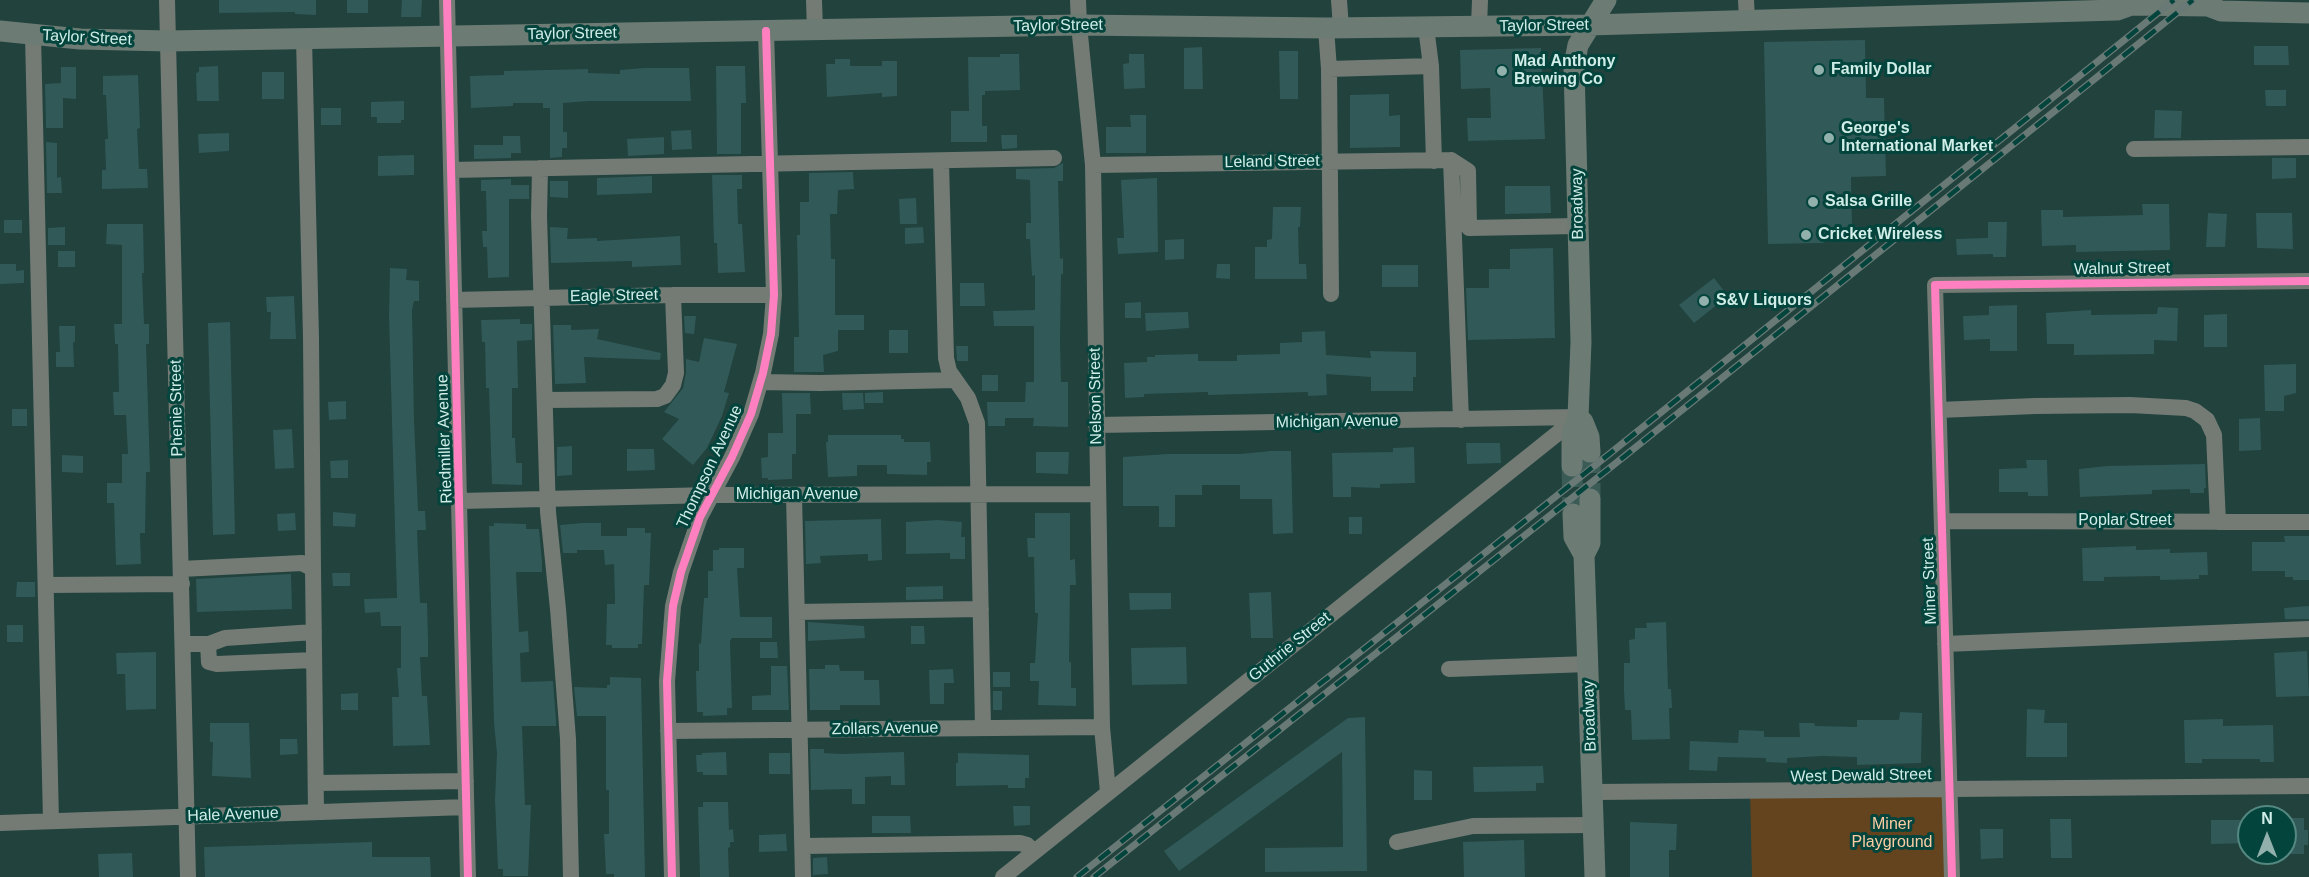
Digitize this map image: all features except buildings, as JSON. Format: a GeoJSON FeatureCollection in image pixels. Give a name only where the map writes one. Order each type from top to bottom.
{"type":"FeatureCollection","features":[{"type":"Feature","properties":{"kind":"main road","name":"Broadway"},"geometry":{"type":"LineString","coordinates":[[1572,466],[1572,434],[1578,417],[1581,342],[1574,66],[1578,45],[1606,0]]}},
{"type":"Feature","properties":{"kind":"main road","name":"Taylor Street"},"geometry":{"type":"LineString","coordinates":[[0,31],[80,39],[168,41],[1079,25],[1334,28],[1589,25],[1747,10],[1954,7],[2117,10],[2131,16],[2207,17],[2222,11],[2309,13]]}},
{"type":"Feature","properties":{"kind":"main road","name":"Broadway"},"geometry":{"type":"LineString","coordinates":[[1578,417],[1586,429],[1590,452]]}},
{"type":"Feature","properties":{"kind":"main road","name":"Broadway"},"geometry":{"type":"LineString","coordinates":[[1584,555],[1590,543],[1590,499]]}},
{"type":"Feature","properties":{"kind":"main road","name":"Broadway"},"geometry":{"type":"LineString","coordinates":[[1573,514],[1574,537],[1584,555],[1595,877]]}},
{"type":"Feature","properties":{"kind":"street","name":"Phenie Street"},"geometry":{"type":"LineString","coordinates":[[167,0],[188,877]]}},
{"type":"Feature","properties":{"kind":"street","name":"Riedmiller Avenue"},"geometry":{"type":"LineString","coordinates":[[447,0],[468,877]]}},
{"type":"Feature","properties":{"kind":"street"},"geometry":{"type":"LineString","coordinates":[[814,0],[815,31]]}},
{"type":"Feature","properties":{"kind":"street","name":"Nelson Street"},"geometry":{"type":"LineString","coordinates":[[1078,0],[1094,165],[1102,727],[1108,792]]}},
{"type":"Feature","properties":{"kind":"street"},"geometry":{"type":"LineString","coordinates":[[1331,294],[1329,69],[1340,0]]}},
{"type":"Feature","properties":{"kind":"street"},"geometry":{"type":"LineString","coordinates":[[1479,26],[1480,0]]}},
{"type":"Feature","properties":{"kind":"street"},"geometry":{"type":"LineString","coordinates":[[1426,27],[1442,161],[1461,420]]}},
{"type":"Feature","properties":{"kind":"street","name":"Thompson Avenue"},"geometry":{"type":"LineString","coordinates":[[672,877],[667,681],[673,606],[690,543],[700,518],[751,414],[761,382],[771,334],[774,295],[766,31]]}},
{"type":"Feature","properties":{"kind":"street"},"geometry":{"type":"LineString","coordinates":[[33,35],[51,821]]}},
{"type":"Feature","properties":{"kind":"street"},"geometry":{"type":"LineString","coordinates":[[304,38],[311,338],[316,812]]}},
{"type":"Feature","properties":{"kind":"street"},"geometry":{"type":"LineString","coordinates":[[1329,69],[1431,66]]}},
{"type":"Feature","properties":{"kind":"street"},"geometry":{"type":"LineString","coordinates":[[2133,149],[2309,147]]}},
{"type":"Feature","properties":{"kind":"street"},"geometry":{"type":"LineString","coordinates":[[451,170],[1054,158]]}},
{"type":"Feature","properties":{"kind":"street"},"geometry":{"type":"LineString","coordinates":[[941,161],[946,358],[949,372],[969,398],[977,423],[983,728]]}},
{"type":"Feature","properties":{"kind":"street"},"geometry":{"type":"LineString","coordinates":[[1442,161],[1468,171],[1469,228],[1578,226]]}},
{"type":"Feature","properties":{"kind":"street","name":"Leland Street"},"geometry":{"type":"LineString","coordinates":[[1094,165],[1442,161]]}},
{"type":"Feature","properties":{"kind":"street"},"geometry":{"type":"LineString","coordinates":[[540,168],[547,498],[568,739],[572,877]]}},
{"type":"Feature","properties":{"kind":"street","name":"Walnut Street"},"geometry":{"type":"LineString","coordinates":[[1935,285],[2309,281]]}},
{"type":"Feature","properties":{"kind":"street","name":"Miner Street"},"geometry":{"type":"LineString","coordinates":[[1935,285],[1952,877]]}},
{"type":"Feature","properties":{"kind":"street"},"geometry":{"type":"LineString","coordinates":[[546,400],[657,399],[665,396],[673,385],[676,373],[673,295]]}},
{"type":"Feature","properties":{"kind":"street","name":"Eagle Street"},"geometry":{"type":"LineString","coordinates":[[454,300],[774,295]]}},
{"type":"Feature","properties":{"kind":"street"},"geometry":{"type":"LineString","coordinates":[[761,382],[955,380]]}},
{"type":"Feature","properties":{"kind":"street"},"geometry":{"type":"LineString","coordinates":[[1939,410],[2034,405],[2130,405],[2186,408],[2195,411],[2206,420],[2214,435],[2218,522]]}},
{"type":"Feature","properties":{"kind":"street","name":"Michigan Avenue"},"geometry":{"type":"LineString","coordinates":[[1096,425],[1578,417]]}},
{"type":"Feature","properties":{"kind":"street","name":"Guthrie Street"},"geometry":{"type":"LineString","coordinates":[[1003,877],[1578,417]]}},
{"type":"Feature","properties":{"kind":"street","name":"Michigan Avenue"},"geometry":{"type":"LineString","coordinates":[[460,501],[712,495],[1097,494]]}},
{"type":"Feature","properties":{"kind":"street"},"geometry":{"type":"LineString","coordinates":[[794,495],[803,877]]}},
{"type":"Feature","properties":{"kind":"street","name":"Poplar Street"},"geometry":{"type":"LineString","coordinates":[[1942,521],[2309,522]]}},
{"type":"Feature","properties":{"kind":"street"},"geometry":{"type":"LineString","coordinates":[[46,585],[181,576],[302,563],[312,569]]}},
{"type":"Feature","properties":{"kind":"street"},"geometry":{"type":"LineString","coordinates":[[797,612],[981,609]]}},
{"type":"Feature","properties":{"kind":"street"},"geometry":{"type":"LineString","coordinates":[[1945,644],[2309,629]]}},
{"type":"Feature","properties":{"kind":"street"},"geometry":{"type":"LineString","coordinates":[[183,644],[208,644],[225,638],[314,632]]}},
{"type":"Feature","properties":{"kind":"street"},"geometry":{"type":"LineString","coordinates":[[208,644],[209,662],[217,664],[314,660]]}},
{"type":"Feature","properties":{"kind":"street"},"geometry":{"type":"LineString","coordinates":[[1449,669],[1588,664]]}},
{"type":"Feature","properties":{"kind":"street","name":"Zollars Avenue"},"geometry":{"type":"LineString","coordinates":[[669,731],[1102,727]]}},
{"type":"Feature","properties":{"kind":"street"},"geometry":{"type":"LineString","coordinates":[[316,783],[466,781]]}},
{"type":"Feature","properties":{"kind":"street","name":"West Dewald Street"},"geometry":{"type":"LineString","coordinates":[[1593,792],[2309,786]]}},
{"type":"Feature","properties":{"kind":"street","name":"Hale Avenue"},"geometry":{"type":"LineString","coordinates":[[0,823],[466,807]]}},
{"type":"Feature","properties":{"kind":"street"},"geometry":{"type":"LineString","coordinates":[[1397,842],[1473,826],[1594,825]]}},
{"type":"Feature","properties":{"kind":"street"},"geometry":{"type":"LineString","coordinates":[[803,846],[1020,843],[1027,845],[1034,852]]}},
{"type":"Feature","properties":{"kind":"green space","name":"Miner Playground"},"geometry":{"type":"Polygon","coordinates":[[[1950,789],[1952,877],[1752,877],[1750,791],[1950,789]]]}},
{"type":"Feature","properties":{"kind":"tunnel"},"geometry":{"type":"LineString","coordinates":[[1590,452],[1590,499]]}},
{"type":"Feature","properties":{"kind":"tunnel"},"geometry":{"type":"LineString","coordinates":[[1572,466],[1573,514]]}},
{"type":"Feature","properties":{"kind":"railway"},"geometry":{"type":"LineString","coordinates":[[1077,877],[1613,451],[2174,0]]}},
{"type":"Feature","properties":{"kind":"railway"},"geometry":{"type":"LineString","coordinates":[[1094,877],[1616,463],[2193,0]]}},
{"type":"Feature","properties":{"kind":"cycle path"},"geometry":{"type":"LineString","coordinates":[[447,0],[468,877]]}},
{"type":"Feature","properties":{"kind":"cycle path"},"geometry":{"type":"LineString","coordinates":[[672,877],[667,681],[673,606],[681,572],[700,517],[732,457],[751,414],[771,334],[774,295],[766,31]]}},
{"type":"Feature","properties":{"kind":"cycle path"},"geometry":{"type":"LineString","coordinates":[[1952,877],[1935,285],[2309,281]]}},
{"type":"Feature","properties":{"kind":"place","name":"Family Dollar"},"geometry":{"type":"Point","coordinates":[1819,70]}},
{"type":"Feature","properties":{"kind":"place","name":"Mad Anthony Brewing Co"},"geometry":{"type":"Point","coordinates":[1502,71]}},
{"type":"Feature","properties":{"kind":"place","name":"George's International Market"},"geometry":{"type":"Point","coordinates":[1829,138]}},
{"type":"Feature","properties":{"kind":"place","name":"Salsa Grille"},"geometry":{"type":"Point","coordinates":[1813,202]}},
{"type":"Feature","properties":{"kind":"place","name":"Cricket Wireless"},"geometry":{"type":"Point","coordinates":[1806,235]}},
{"type":"Feature","properties":{"kind":"place","name":"S&V Liquors"},"geometry":{"type":"Point","coordinates":[1704,301]}}]}
